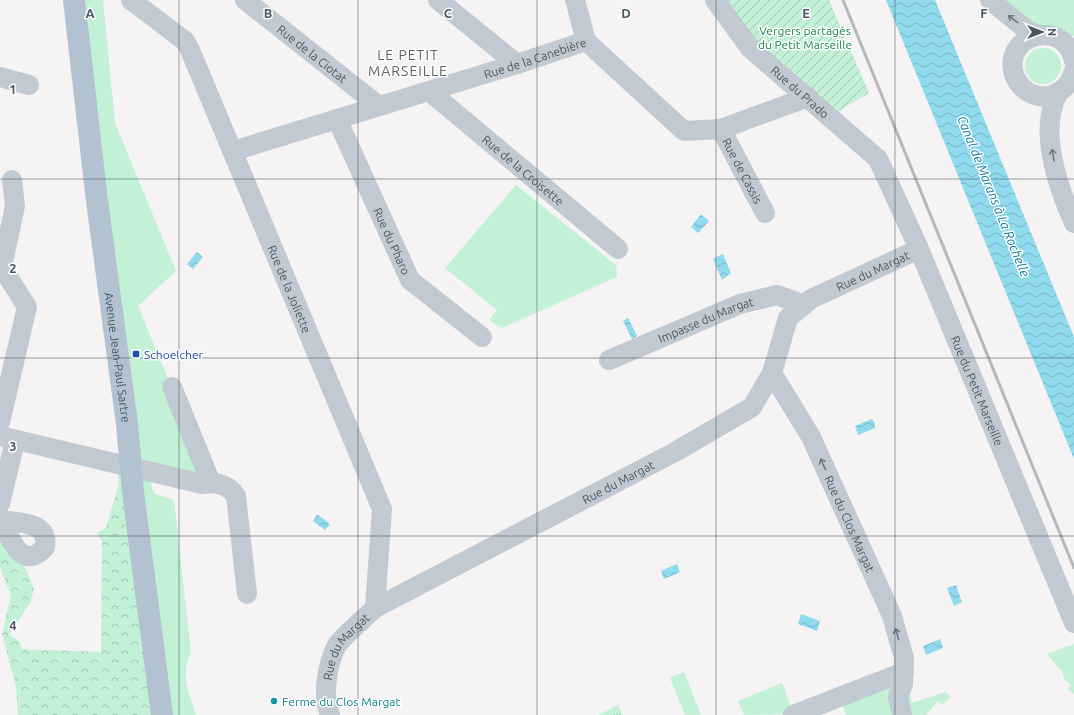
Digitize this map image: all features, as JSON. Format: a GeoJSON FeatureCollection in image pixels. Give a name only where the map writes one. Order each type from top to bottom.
{"type":"FeatureCollection","features":[{"type":"Feature","properties":{"kind":"main road","name":"Avenue Jean-Paul Sartre"},"geometry":{"type":"LineString","coordinates":[[74,0],[97,201],[127,424],[130,466],[162,715]]}},
{"type":"Feature","properties":{"kind":"street","name":"Rue de la Joliette"},"geometry":{"type":"LineString","coordinates":[[131,0],[185,40],[188,45],[382,509],[375,608]]}},
{"type":"Feature","properties":{"kind":"street","name":"Rue de la Ciotat"},"geometry":{"type":"LineString","coordinates":[[245,0],[379,106]]}},
{"type":"Feature","properties":{"kind":"street"},"geometry":{"type":"LineString","coordinates":[[438,0],[517,64]]}},
{"type":"Feature","properties":{"kind":"street"},"geometry":{"type":"LineString","coordinates":[[575,0],[586,41]]}},
{"type":"Feature","properties":{"kind":"street","name":"Rue du Prado"},"geometry":{"type":"LineString","coordinates":[[715,0],[750,48],[878,159]]}},
{"type":"Feature","properties":{"kind":"street"},"geometry":{"type":"LineString","coordinates":[[990,0],[1028,31],[1038,35],[1053,36],[1070,44],[1074,61]]}},
{"type":"Feature","properties":{"kind":"street"},"geometry":{"type":"LineString","coordinates":[[1038,35],[1024,42],[1017,51],[1013,62],[1016,78],[1025,90],[1032,94],[1041,96],[1058,93]]}},
{"type":"Feature","properties":{"kind":"street","name":"Rue de la Canebière"},"geometry":{"type":"LineString","coordinates":[[233,151],[517,64],[586,41],[684,131],[721,129],[808,97]]}},
{"type":"Feature","properties":{"kind":"street"},"geometry":{"type":"LineString","coordinates":[[1074,71],[1068,84],[1058,93],[1052,104],[1048,131],[1061,194],[1074,223]]}},
{"type":"Feature","properties":{"kind":"street"},"geometry":{"type":"LineString","coordinates":[[0,77],[29,85]]}},
{"type":"Feature","properties":{"kind":"street","name":"Rue de la Croisette"},"geometry":{"type":"LineString","coordinates":[[429,91],[618,248]]}},
{"type":"Feature","properties":{"kind":"street","name":"Rue du Pharo"},"geometry":{"type":"LineString","coordinates":[[337,119],[410,280],[482,337]]}},
{"type":"Feature","properties":{"kind":"street","name":"Rue de Cassis"},"geometry":{"type":"LineString","coordinates":[[721,129],[765,212]]}},
{"type":"Feature","properties":{"kind":"street","name":"Rue du Petit Marseille"},"geometry":{"type":"LineString","coordinates":[[878,159],[919,250],[1074,623]]}},
{"type":"Feature","properties":{"kind":"street"},"geometry":{"type":"LineString","coordinates":[[0,422],[27,307],[1,267],[15,206],[12,180]]}},
{"type":"Feature","properties":{"kind":"street","name":"Rue du Margat"},"geometry":{"type":"LineString","coordinates":[[330,715],[328,710],[327,677],[338,644],[375,608],[676,452],[752,407],[772,373],[788,318],[811,299],[919,250]]}},
{"type":"Feature","properties":{"kind":"street","name":"Impasse du Margat"},"geometry":{"type":"LineString","coordinates":[[610,360],[740,304],[776,295],[804,305]]}},
{"type":"Feature","properties":{"kind":"street","name":"Rue du Clos Margat"},"geometry":{"type":"LineString","coordinates":[[772,373],[811,437],[892,616],[904,658],[903,678],[898,697],[902,715]]}},
{"type":"Feature","properties":{"kind":"street"},"geometry":{"type":"LineString","coordinates":[[172,387],[211,483]]}},
{"type":"Feature","properties":{"kind":"street"},"geometry":{"type":"LineString","coordinates":[[0,514],[8,439],[130,466],[150,473],[202,484],[211,483],[223,485],[232,490],[236,496],[247,594]]}},
{"type":"Feature","properties":{"kind":"street"},"geometry":{"type":"LineString","coordinates":[[793,715],[903,678]]}},
{"type":"Feature","properties":{"kind":"street","name":"Rue du Clos Margat"},"geometry":{"type":"LineString","coordinates":[[903,678],[910,693],[915,715]]}},
{"type":"Feature","properties":{"kind":"green space"},"geometry":{"type":"Polygon","coordinates":[[[78,0],[103,0],[115,123],[176,271],[138,306],[211,483],[150,473],[152,489],[156,494],[174,500],[191,653],[186,668],[186,676],[196,715],[162,715],[78,0]]]}},
{"type":"Feature","properties":{"kind":"green space","name":"Vergers partagés du Petit Marseille"},"geometry":{"type":"Polygon","coordinates":[[[723,0],[829,0],[869,93],[837,112],[757,44],[723,0]]]}},
{"type":"Feature","properties":{"kind":"green space"},"geometry":{"type":"Polygon","coordinates":[[[998,0],[1074,0],[1074,36],[1034,28],[998,0]]]}},
{"type":"Feature","properties":{"kind":"green space"},"geometry":{"type":"Polygon","coordinates":[[[1047,48],[1056,53],[1060,59],[1060,73],[1056,79],[1047,84],[1039,84],[1030,79],[1026,73],[1025,62],[1030,53],[1036,49],[1047,48]]]}},
{"type":"Feature","properties":{"kind":"green space"},"geometry":{"type":"Polygon","coordinates":[[[516,185],[616,265],[617,277],[502,328],[489,320],[497,310],[445,268],[516,185]]]}},
{"type":"Feature","properties":{"kind":"green space"},"geometry":{"type":"Polygon","coordinates":[[[131,466],[162,715],[18,715],[16,687],[2,633],[11,595],[0,568],[0,518],[20,554],[34,589],[30,603],[9,635],[19,641],[22,649],[101,652],[102,541],[97,533],[106,528],[119,484],[117,467],[131,466]]]}},
{"type":"Feature","properties":{"kind":"green space"},"geometry":{"type":"Polygon","coordinates":[[[1074,644],[1074,694],[1068,689],[1071,685],[1064,679],[1063,673],[1047,654],[1074,644]]]}},
{"type":"Feature","properties":{"kind":"green space"},"geometry":{"type":"Polygon","coordinates":[[[684,672],[701,715],[685,715],[670,678],[684,672]]]}},
{"type":"Feature","properties":{"kind":"green space"},"geometry":{"type":"Polygon","coordinates":[[[904,672],[912,703],[945,692],[951,697],[942,705],[938,701],[926,715],[846,715],[839,697],[904,672]]]}},
{"type":"Feature","properties":{"kind":"green space"},"geometry":{"type":"Polygon","coordinates":[[[782,683],[794,714],[744,715],[738,701],[782,683]]]}},
{"type":"Feature","properties":{"kind":"green space"},"geometry":{"type":"Polygon","coordinates":[[[618,705],[623,715],[598,715],[618,705]]]}},
{"type":"Feature","properties":{"kind":"water","name":"Canal de Marans à La Rochelle"},"geometry":{"type":"Polygon","coordinates":[[[886,0],[935,0],[1074,337],[1074,459],[886,0]]]}},
{"type":"Feature","properties":{"kind":"water"},"geometry":{"type":"Polygon","coordinates":[[[701,214],[709,221],[698,233],[691,227],[701,214]]]}},
{"type":"Feature","properties":{"kind":"water"},"geometry":{"type":"Polygon","coordinates":[[[197,252],[203,257],[193,269],[187,264],[197,252]]]}},
{"type":"Feature","properties":{"kind":"water"},"geometry":{"type":"Polygon","coordinates":[[[723,254],[731,273],[722,280],[713,259],[723,254]]]}},
{"type":"Feature","properties":{"kind":"water"},"geometry":{"type":"Polygon","coordinates":[[[628,318],[637,336],[632,339],[623,321],[628,318]]]}},
{"type":"Feature","properties":{"kind":"water"},"geometry":{"type":"Polygon","coordinates":[[[872,419],[875,423],[875,428],[858,435],[855,426],[872,419]]]}},
{"type":"Feature","properties":{"kind":"water"},"geometry":{"type":"Polygon","coordinates":[[[317,514],[330,524],[325,530],[313,521],[317,514]]]}},
{"type":"Feature","properties":{"kind":"water"},"geometry":{"type":"Polygon","coordinates":[[[677,564],[680,572],[664,579],[661,571],[677,564]]]}},
{"type":"Feature","properties":{"kind":"water"},"geometry":{"type":"Polygon","coordinates":[[[956,585],[962,602],[954,606],[947,588],[956,585]]]}},
{"type":"Feature","properties":{"kind":"water"},"geometry":{"type":"Polygon","coordinates":[[[801,614],[820,621],[817,631],[798,624],[801,614]]]}},
{"type":"Feature","properties":{"kind":"water"},"geometry":{"type":"Polygon","coordinates":[[[940,639],[943,648],[926,655],[923,646],[940,639]]]}},
{"type":"Feature","properties":{"kind":"railway"},"geometry":{"type":"LineString","coordinates":[[843,0],[1074,568]]}},
{"type":"Feature","properties":{"kind":"place","name":"Schoelcher"},"geometry":{"type":"Point","coordinates":[136,354]}},
{"type":"Feature","properties":{"kind":"place","name":"Ferme du Clos Margat"},"geometry":{"type":"Point","coordinates":[274,701]}},
{"type":"Feature","properties":{"kind":"district","name":"LE PETIT MARSEILLE"},"geometry":{"type":"Point","coordinates":[408,64]}}]}
